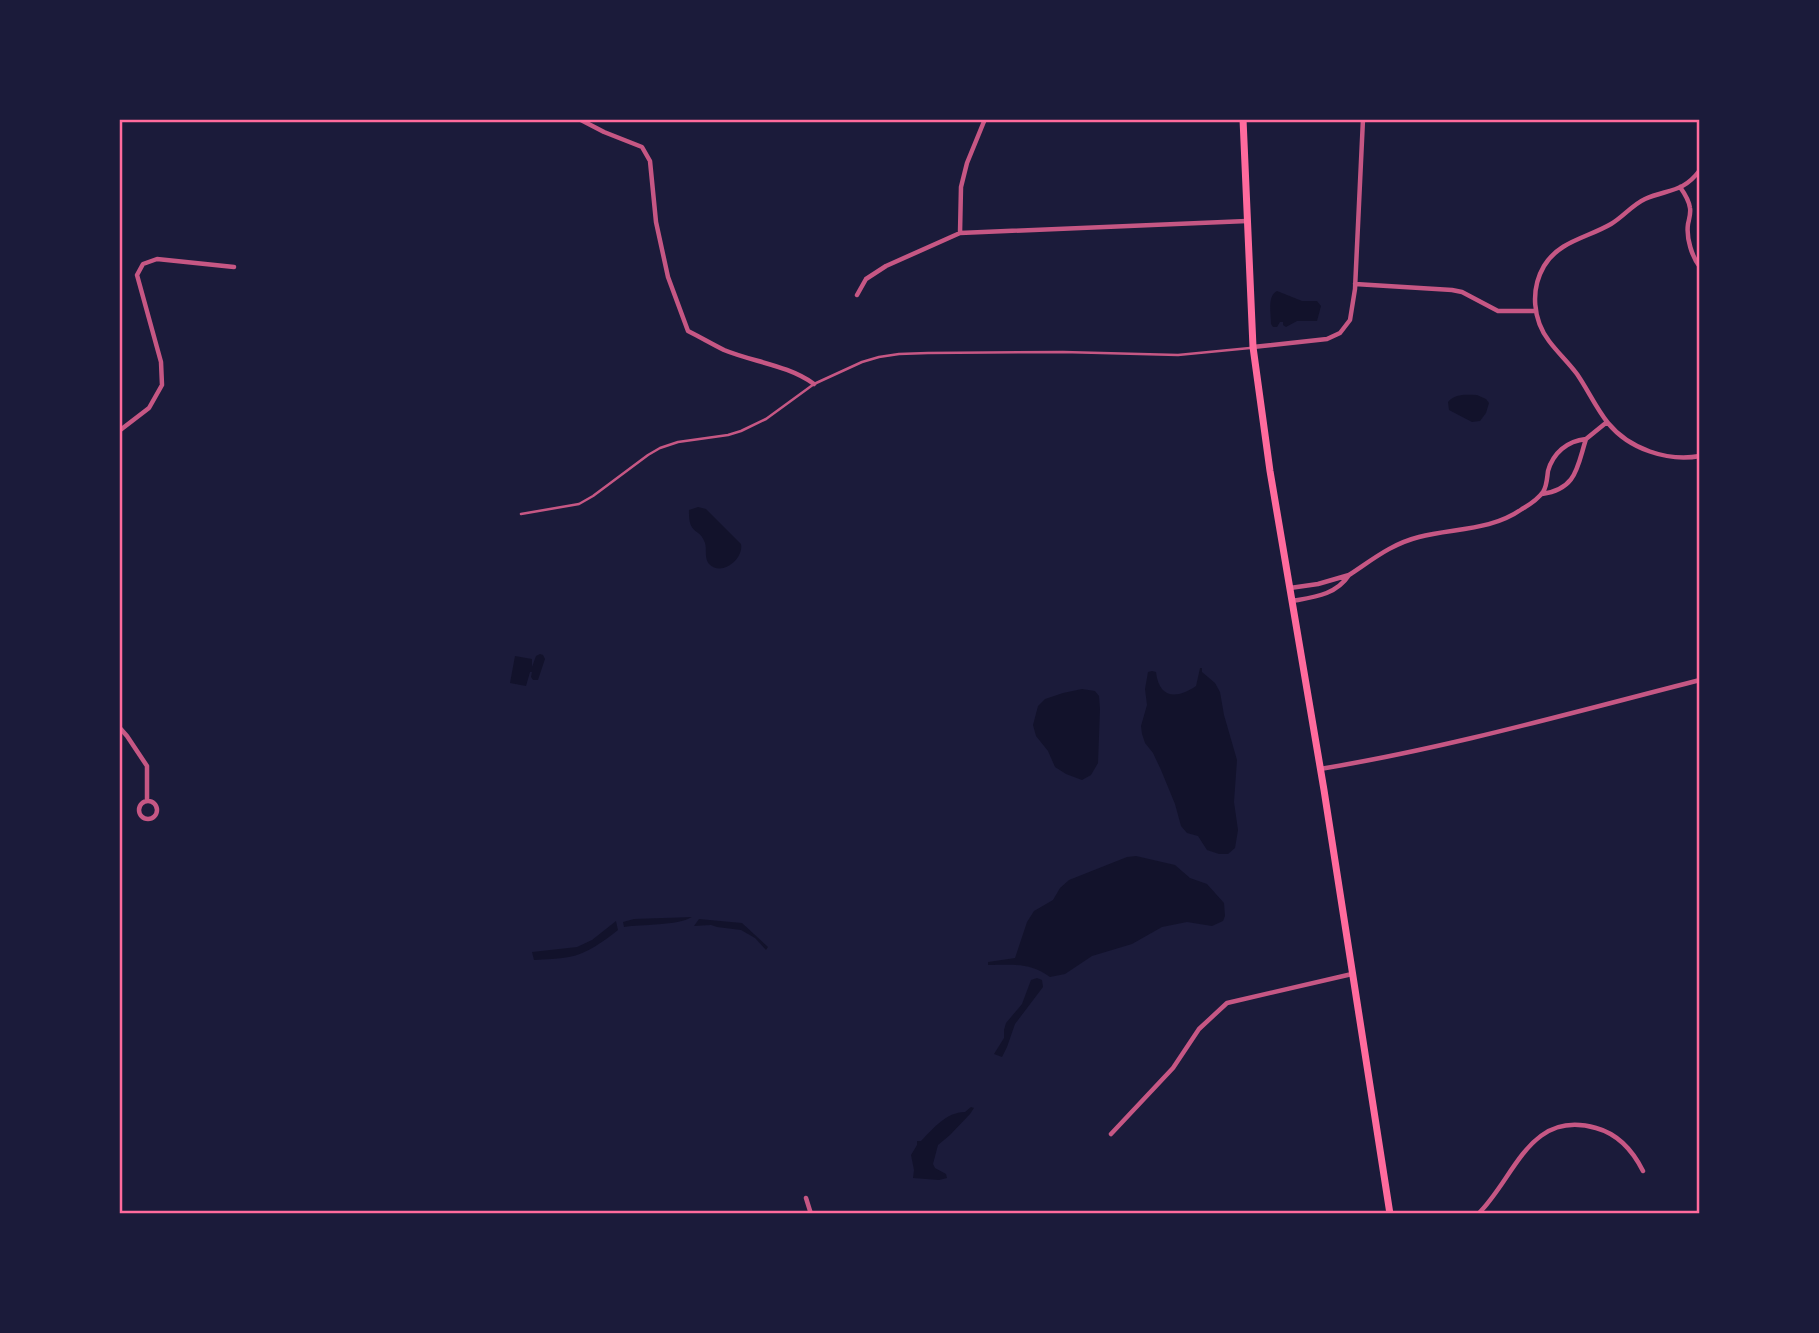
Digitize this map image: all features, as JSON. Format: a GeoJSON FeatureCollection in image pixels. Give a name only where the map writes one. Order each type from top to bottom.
{"type":"FeatureCollection","features":[{"type":"Feature","properties":{"kind":"main road"},"geometry":{"type":"LineString","coordinates":[[1243,119],[1253,347],[1270,471],[1390,1214]]}},
{"type":"Feature","properties":{"kind":"street"},"geometry":{"type":"LineString","coordinates":[[579,119],[642,147],[650,160],[656,222],[668,277],[688,331],[724,350],[779,367],[814,384]]}},
{"type":"Feature","properties":{"kind":"street"},"geometry":{"type":"LineString","coordinates":[[960,233],[961,187],[967,163],[985,119]]}},
{"type":"Feature","properties":{"kind":"street"},"geometry":{"type":"LineString","coordinates":[[1253,347],[1321,341],[1337,335],[1346,327],[1352,316],[1363,119]]}},
{"type":"Feature","properties":{"kind":"street"},"geometry":{"type":"LineString","coordinates":[[1700,170],[1698,176],[1681,187],[1643,200],[1608,225],[1559,249],[1539,277],[1535,294],[1536,311],[1547,338],[1579,377],[1607,422],[1625,439],[1653,452],[1678,457],[1700,456]]}},
{"type":"Feature","properties":{"kind":"street"},"geometry":{"type":"LineString","coordinates":[[1681,187],[1690,205],[1687,228],[1695,260],[1700,267]]}},
{"type":"Feature","properties":{"kind":"street"},"geometry":{"type":"LineString","coordinates":[[857,295],[866,279],[886,265],[960,233],[1247,221]]}},
{"type":"Feature","properties":{"kind":"street"},"geometry":{"type":"LineString","coordinates":[[120,430],[149,408],[162,385],[161,362],[137,275],[143,264],[157,259],[234,267]]}},
{"type":"Feature","properties":{"kind":"street"},"geometry":{"type":"LineString","coordinates":[[1355,284],[1452,290],[1462,292],[1498,311],[1536,311]]}},
{"type":"Feature","properties":{"kind":"street"},"geometry":{"type":"LineString","coordinates":[[1542,494],[1549,469],[1558,452],[1573,442],[1586,439],[1607,422]]}},
{"type":"Feature","properties":{"kind":"street"},"geometry":{"type":"LineString","coordinates":[[1290,588],[1318,584],[1349,575],[1395,545],[1423,536],[1498,522],[1523,509],[1542,494],[1561,488],[1572,479],[1579,467],[1586,439]]}},
{"type":"Feature","properties":{"kind":"street"},"geometry":{"type":"LineString","coordinates":[[1292,601],[1329,592],[1344,583],[1349,575]]}},
{"type":"Feature","properties":{"kind":"street"},"geometry":{"type":"LineString","coordinates":[[1320,769],[1388,757],[1700,680]]}},
{"type":"Feature","properties":{"kind":"street"},"geometry":{"type":"LineString","coordinates":[[119,727],[147,766],[147,801]]}},
{"type":"Feature","properties":{"kind":"street"},"geometry":{"type":"LineString","coordinates":[[147,801],[155,804],[157,809],[156,815],[148,819],[143,817],[139,809],[141,804],[147,801]]}},
{"type":"Feature","properties":{"kind":"street"},"geometry":{"type":"LineString","coordinates":[[1111,1134],[1173,1068],[1199,1029],[1227,1003],[1352,974]]}},
{"type":"Feature","properties":{"kind":"street"},"geometry":{"type":"LineString","coordinates":[[1478,1214],[1526,1148],[1546,1133],[1561,1127],[1586,1126],[1609,1133],[1632,1152],[1643,1171]]}},
{"type":"Feature","properties":{"kind":"street"},"geometry":{"type":"LineString","coordinates":[[806,1198],[811,1214]]}},
{"type":"Feature","properties":{"kind":"lane"},"geometry":{"type":"LineString","coordinates":[[521,514],[579,504],[652,452],[672,444],[741,431],[766,419],[814,384],[868,360],[909,353],[1063,352],[1169,355],[1253,347]]}},
{"type":"Feature","properties":{"kind":"shaded area"},"geometry":{"type":"Polygon","coordinates":[[[1277,291],[1302,301],[1317,301],[1321,306],[1317,321],[1297,321],[1286,327],[1280,322],[1277,327],[1273,327],[1271,301],[1277,291]]]}},
{"type":"Feature","properties":{"kind":"shaded area"},"geometry":{"type":"Polygon","coordinates":[[[1477,395],[1489,403],[1480,421],[1472,422],[1449,410],[1448,402],[1454,397],[1477,395]]]}},
{"type":"Feature","properties":{"kind":"shaded area"},"geometry":{"type":"Polygon","coordinates":[[[698,507],[706,509],[741,544],[736,560],[726,567],[714,567],[707,562],[703,538],[692,528],[689,518],[689,510],[698,507]]]}},
{"type":"Feature","properties":{"kind":"shaded area"},"geometry":{"type":"Polygon","coordinates":[[[540,654],[545,659],[538,680],[533,680],[530,672],[526,686],[510,683],[515,656],[532,659],[532,667],[536,656],[540,654]]]}},
{"type":"Feature","properties":{"kind":"shaded area"},"geometry":{"type":"Polygon","coordinates":[[[1200,668],[1220,692],[1237,760],[1234,802],[1238,830],[1235,848],[1228,854],[1207,850],[1198,836],[1187,833],[1181,826],[1161,770],[1142,734],[1141,726],[1147,705],[1145,689],[1148,672],[1156,672],[1165,692],[1176,694],[1196,686],[1200,668]]]}},
{"type":"Feature","properties":{"kind":"shaded area"},"geometry":{"type":"Polygon","coordinates":[[[1082,689],[1095,691],[1099,696],[1100,709],[1098,763],[1091,775],[1082,780],[1055,767],[1048,751],[1036,736],[1033,725],[1038,706],[1045,699],[1082,689]]]}},
{"type":"Feature","properties":{"kind":"shaded area"},"geometry":{"type":"Polygon","coordinates":[[[1136,856],[1175,865],[1190,878],[1207,884],[1224,903],[1223,921],[1212,926],[1187,922],[1162,927],[1132,944],[1092,956],[1065,974],[1050,977],[1028,967],[988,965],[988,962],[1015,958],[1027,922],[1034,911],[1053,900],[1069,880],[1136,856]]]}},
{"type":"Feature","properties":{"kind":"shaded area"},"geometry":{"type":"Polygon","coordinates":[[[692,917],[669,923],[624,927],[623,922],[634,919],[692,917]]]}},
{"type":"Feature","properties":{"kind":"shaded area"},"geometry":{"type":"Polygon","coordinates":[[[699,919],[742,923],[768,947],[766,950],[755,938],[741,930],[711,925],[694,926],[699,919]]]}},
{"type":"Feature","properties":{"kind":"shaded area"},"geometry":{"type":"Polygon","coordinates":[[[616,921],[618,930],[589,950],[569,957],[534,960],[532,952],[577,947],[592,940],[616,921]]]}},
{"type":"Feature","properties":{"kind":"shaded area"},"geometry":{"type":"Polygon","coordinates":[[[1031,980],[1042,980],[1043,987],[1015,1024],[1002,1057],[994,1054],[1004,1038],[1006,1023],[1022,1004],[1031,980]]]}},
{"type":"Feature","properties":{"kind":"shaded area"},"geometry":{"type":"Polygon","coordinates":[[[971,1107],[974,1108],[970,1114],[938,1145],[933,1164],[946,1174],[947,1178],[913,1178],[911,1155],[917,1141],[921,1141],[946,1118],[965,1112],[971,1107]]]}}]}
